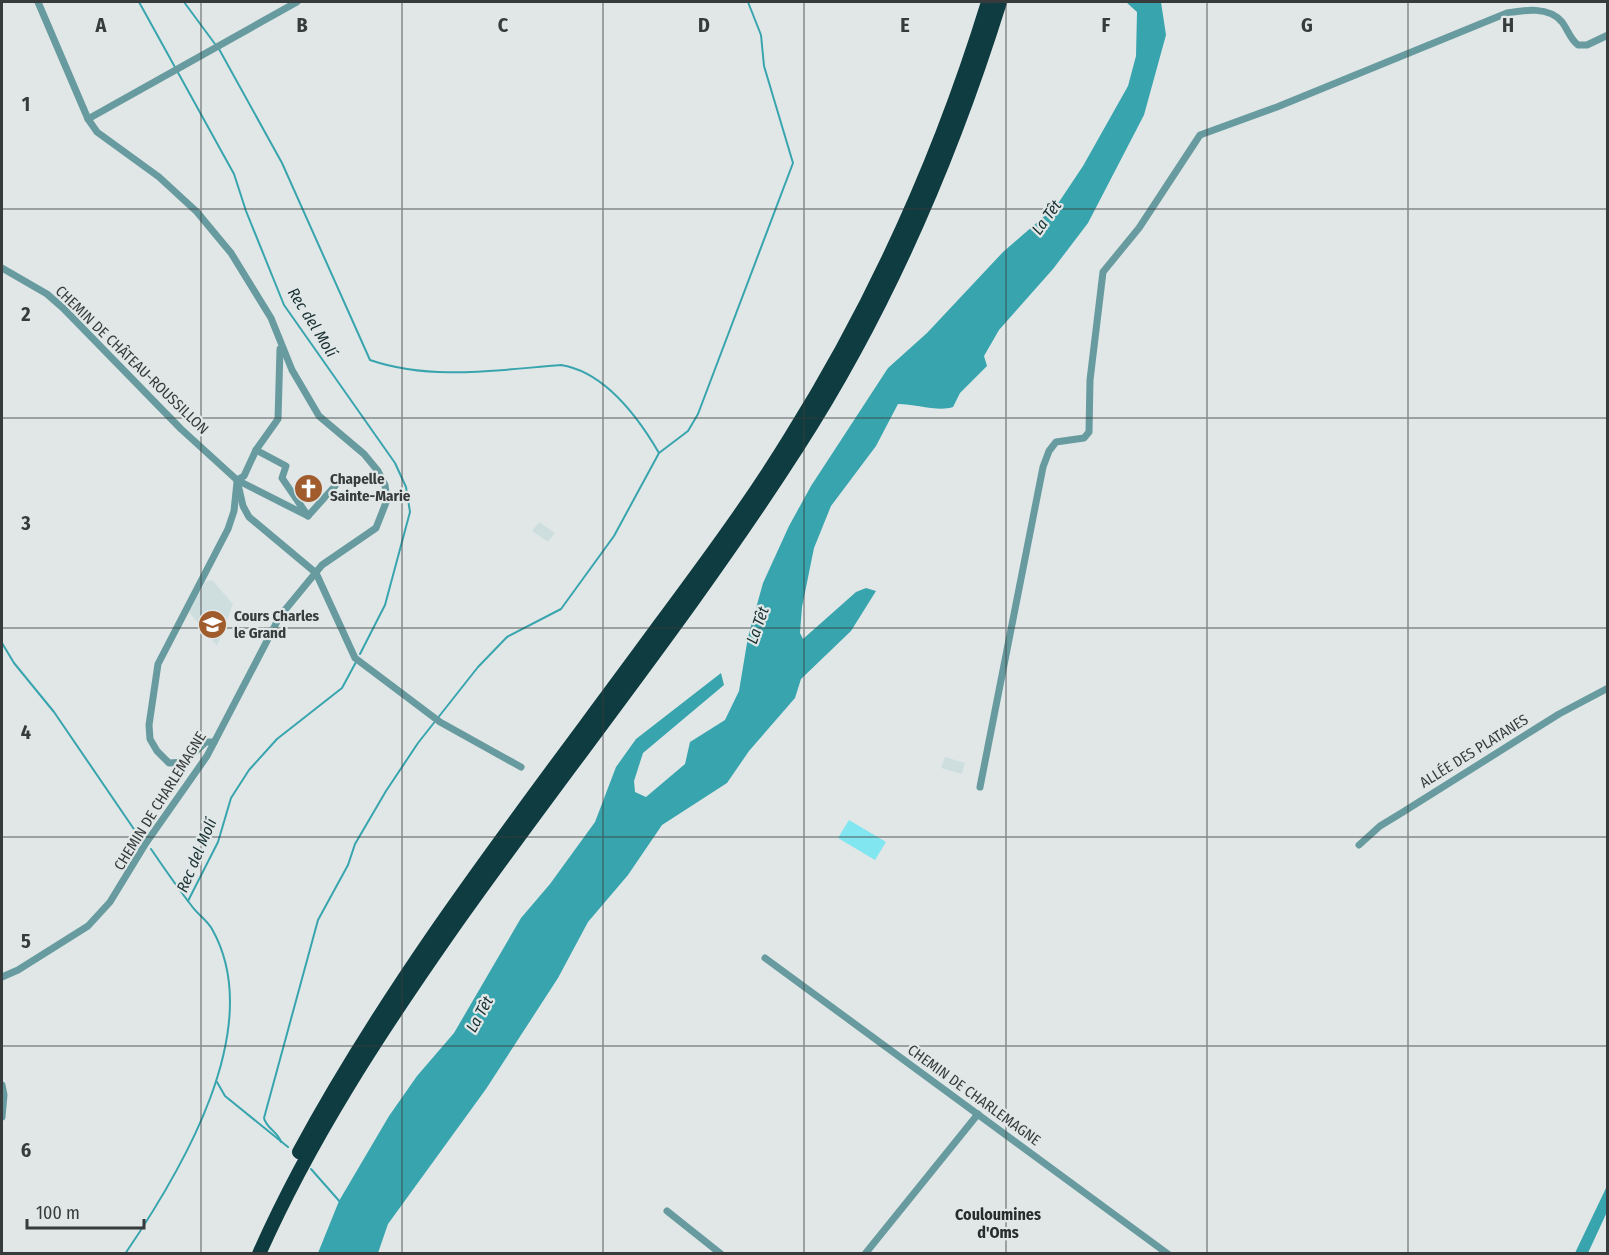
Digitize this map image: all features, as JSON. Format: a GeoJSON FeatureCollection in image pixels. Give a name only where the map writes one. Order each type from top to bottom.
{"type":"FeatureCollection","features":[{"type":"Feature","properties":{"kind":"highway"},"geometry":{"type":"LineString","coordinates":[[249,1254],[313,1125],[376,1018],[440,926],[738,516],[813,401],[895,246],[961,85],[988,2]]}},
{"type":"Feature","properties":{"kind":"highway"},"geometry":{"type":"LineString","coordinates":[[259,1254],[284,1197],[384,1027],[507,852],[755,512],[841,376],[900,262],[944,165],[1000,2]]}},
{"type":"Feature","properties":{"kind":"street"},"geometry":{"type":"LineString","coordinates":[[38,2],[88,119],[97,132],[174,191],[197,212],[231,253],[271,318],[280,346],[278,419],[256,450],[244,476],[237,480]]}},
{"type":"Feature","properties":{"kind":"street"},"geometry":{"type":"LineString","coordinates":[[88,119],[297,2]]}},
{"type":"Feature","properties":{"kind":"street"},"geometry":{"type":"LineString","coordinates":[[980,787],[1043,467],[1049,451],[1056,442],[1084,438],[1089,432],[1090,380],[1103,272],[1139,228],[1200,135],[1277,107],[1507,13],[1535,10],[1558,18],[1571,40],[1578,45],[1587,45],[1608,35]]}},
{"type":"Feature","properties":{"kind":"street","name":"CHEMIN DE CHÂTEAU-ROUSSILLON"},"geometry":{"type":"LineString","coordinates":[[2,268],[47,294],[63,308],[181,429],[237,480],[308,516]]}},
{"type":"Feature","properties":{"kind":"street","name":"CHEMIN DE CHARLEMAGNE"},"geometry":{"type":"LineString","coordinates":[[2,977],[18,970],[88,926],[110,902],[146,843],[214,742],[280,616],[316,573],[338,553],[376,528],[384,514],[387,500],[385,484],[378,471],[364,454],[319,416],[280,346]]}},
{"type":"Feature","properties":{"kind":"street"},"geometry":{"type":"LineString","coordinates":[[256,450],[286,466],[282,478],[308,516],[335,486]]}},
{"type":"Feature","properties":{"kind":"street"},"geometry":{"type":"LineString","coordinates":[[237,480],[243,506],[249,517],[316,573],[357,660],[435,718],[521,767]]}},
{"type":"Feature","properties":{"kind":"street"},"geometry":{"type":"LineString","coordinates":[[214,742],[206,742],[184,762],[169,763],[157,751],[150,739],[148,725],[158,664],[228,529],[234,511],[237,480]]}},
{"type":"Feature","properties":{"kind":"street","name":"ALLÉE DES PLATANES"},"geometry":{"type":"LineString","coordinates":[[1359,845],[1380,826],[1559,714],[1608,688]]}},
{"type":"Feature","properties":{"kind":"street","name":"CHEMIN DE CHARLEMAGNE"},"geometry":{"type":"LineString","coordinates":[[765,958],[1168,1254]]}},
{"type":"Feature","properties":{"kind":"street"},"geometry":{"type":"LineString","coordinates":[[2,1085],[4,1095],[2,1118]]}},
{"type":"Feature","properties":{"kind":"street"},"geometry":{"type":"LineString","coordinates":[[865,1254],[978,1114]]}},
{"type":"Feature","properties":{"kind":"street"},"geometry":{"type":"LineString","coordinates":[[667,1211],[721,1254]]}},
{"type":"Feature","properties":{"kind":"shaded area"},"geometry":{"type":"Polygon","coordinates":[[[539,522],[555,533],[548,542],[532,531],[539,522]]]}},
{"type":"Feature","properties":{"kind":"shaded area","name":"Cours Charles le Grand"},"geometry":{"type":"Polygon","coordinates":[[[212,580],[233,604],[217,646],[189,612],[205,582],[212,580]]]}},
{"type":"Feature","properties":{"kind":"shaded area"},"geometry":{"type":"Polygon","coordinates":[[[945,757],[965,763],[962,774],[941,768],[945,757]]]}},
{"type":"Feature","properties":{"kind":"shaded area"},"geometry":{"type":"Polygon","coordinates":[[[849,820],[886,842],[875,860],[838,838],[849,820]]]}},
{"type":"Feature","properties":{"kind":"water","name":"La Têt"},"geometry":{"type":"Polygon","coordinates":[[[1126,2],[1161,2],[1166,35],[1144,115],[1088,223],[1053,269],[999,330],[984,356],[987,366],[960,393],[953,407],[941,409],[898,404],[876,446],[831,506],[814,548],[802,607],[800,633],[803,639],[856,592],[866,588],[876,591],[851,631],[801,679],[795,698],[749,751],[727,783],[662,825],[628,875],[588,922],[558,978],[486,1089],[388,1224],[378,1253],[318,1253],[339,1201],[389,1116],[417,1076],[454,1033],[521,918],[550,884],[595,822],[616,767],[636,739],[721,673],[724,685],[643,753],[634,781],[635,792],[646,797],[685,764],[690,742],[725,720],[739,691],[748,637],[763,583],[789,526],[811,486],[888,368],[927,333],[1003,252],[1057,205],[1083,166],[1128,86],[1136,56],[1137,12],[1126,2]]]}},
{"type":"Feature","properties":{"kind":"water"},"geometry":{"type":"Polygon","coordinates":[[[1607,1186],[1607,1212],[1588,1253],[1575,1253],[1607,1186]]]}},
{"type":"Feature","properties":{"kind":"waterway","name":"Rec del Molí"},"geometry":{"type":"LineString","coordinates":[[139,2],[234,174],[246,211],[284,305],[395,463],[406,487],[410,512],[385,605],[360,654]]}},
{"type":"Feature","properties":{"kind":"waterway"},"geometry":{"type":"LineString","coordinates":[[184,2],[215,44]]}},
{"type":"Feature","properties":{"kind":"waterway"},"geometry":{"type":"LineString","coordinates":[[281,1142],[264,1118],[318,920],[348,865],[355,844],[418,743],[478,667],[507,637],[561,609],[614,536],[659,453],[688,431],[698,414],[793,163],[764,66],[761,35],[748,2]]}},
{"type":"Feature","properties":{"kind":"waterway"},"geometry":{"type":"LineString","coordinates":[[219,49],[282,163],[370,360],[393,366],[440,372],[489,371],[561,365],[577,369],[606,386],[619,398],[641,425],[659,453]]}},
{"type":"Feature","properties":{"kind":"waterway"},"geometry":{"type":"LineString","coordinates":[[2,643],[14,663],[54,712],[140,838]]}},
{"type":"Feature","properties":{"kind":"waterway","name":"Rec del Molí"},"geometry":{"type":"LineString","coordinates":[[188,901],[218,842],[231,798],[249,770],[277,739],[342,688],[356,662]]}},
{"type":"Feature","properties":{"kind":"waterway","name":"Rec del Molí"},"geometry":{"type":"LineString","coordinates":[[125,1254],[170,1183],[210,1098],[224,1054],[230,1010],[227,968],[212,929],[193,908],[151,849]]}},
{"type":"Feature","properties":{"kind":"waterway"},"geometry":{"type":"LineString","coordinates":[[217,1082],[225,1096],[288,1147]]}},
{"type":"Feature","properties":{"kind":"waterway"},"geometry":{"type":"LineString","coordinates":[[311,1169],[341,1203]]}},
{"type":"Feature","properties":{"kind":"place","name":"Chapelle Sainte-Marie"},"geometry":{"type":"Point","coordinates":[309,488]}},
{"type":"Feature","properties":{"kind":"place","name":"Cours Charles le Grand"},"geometry":{"type":"Point","coordinates":[213,625]}},
{"type":"Feature","properties":{"kind":"district","name":"Couloumines d'Oms"},"geometry":{"type":"Point","coordinates":[998,1223]}}]}
